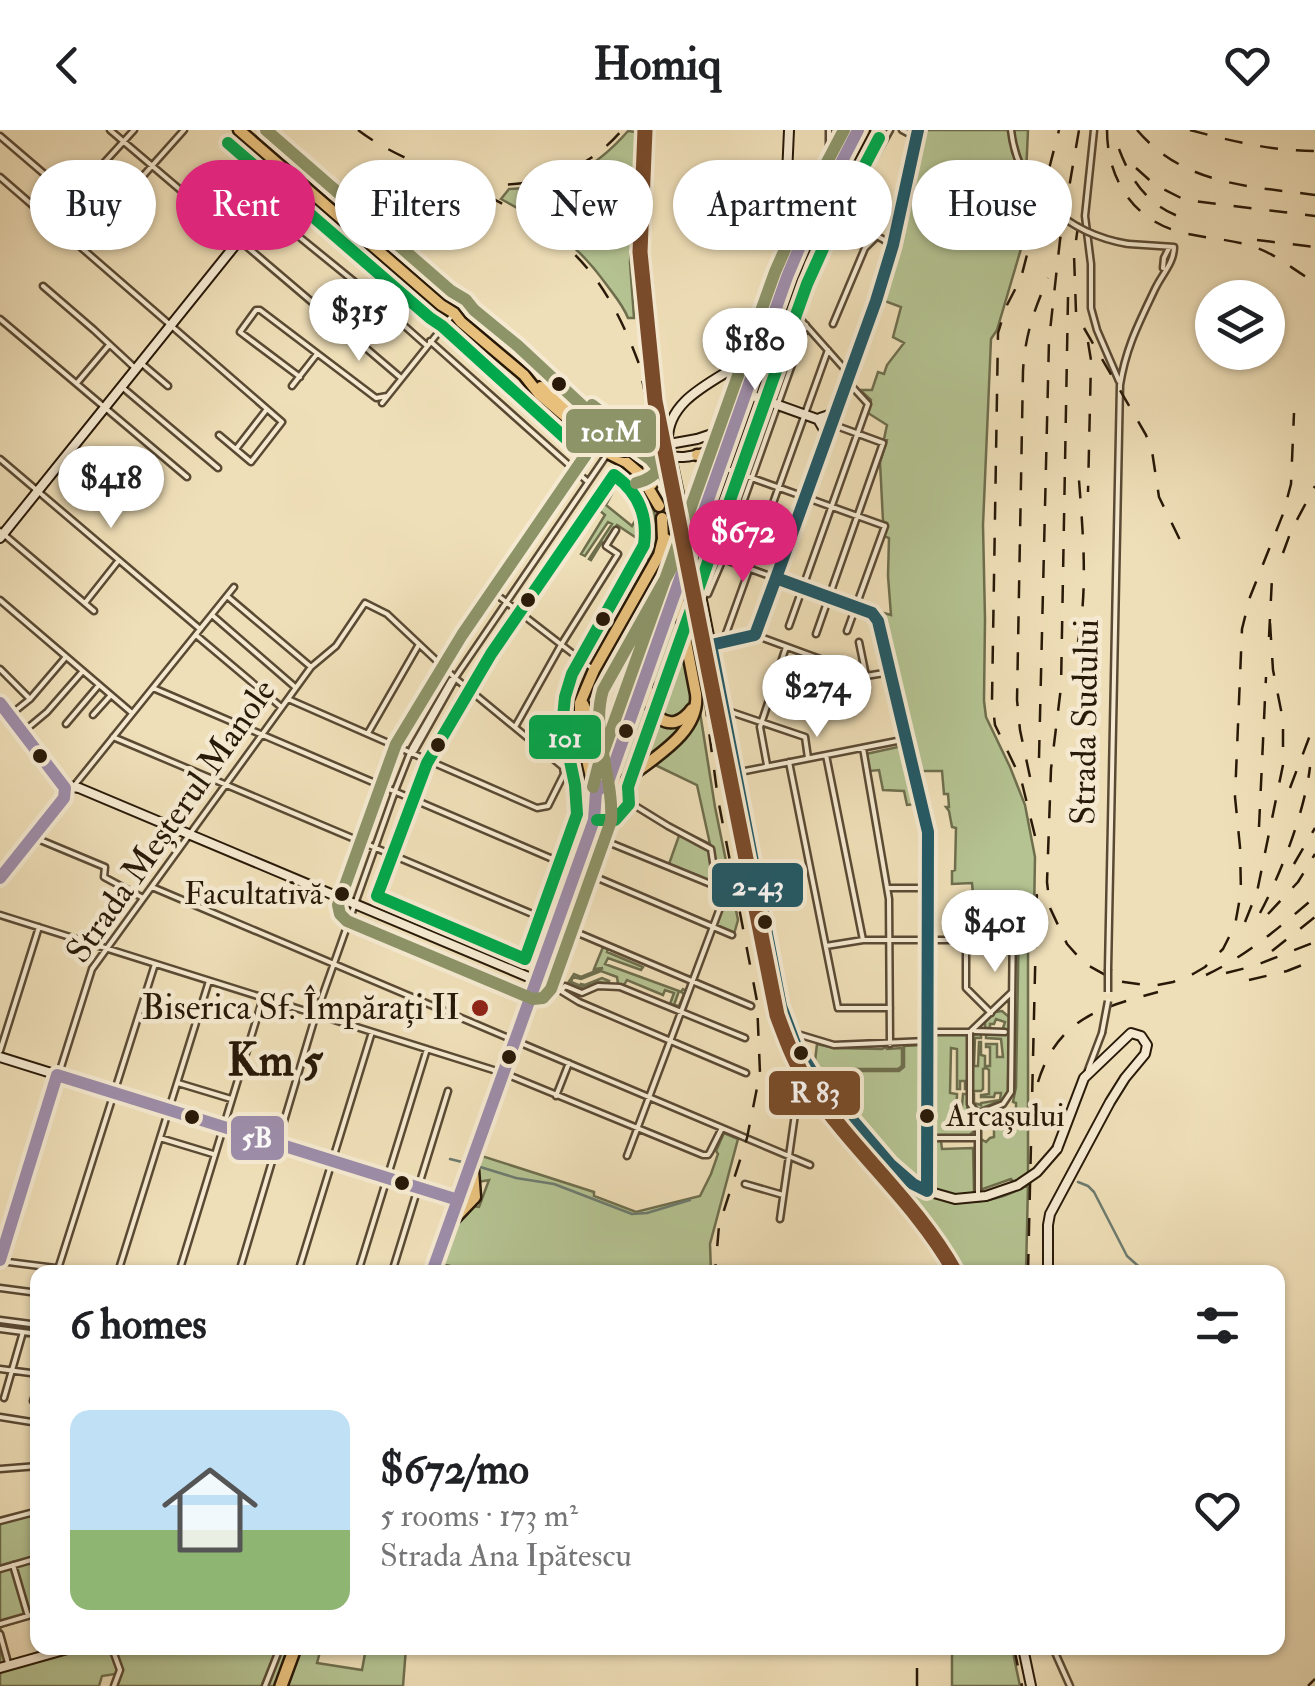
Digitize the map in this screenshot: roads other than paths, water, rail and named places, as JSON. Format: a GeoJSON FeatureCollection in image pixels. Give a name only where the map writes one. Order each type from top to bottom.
{"type":"FeatureCollection","features":[{"type":"Feature","properties":{"kind":"highway"},"geometry":{"type":"LineString","coordinates":[[284,1686],[295,1655]]}},
{"type":"Feature","properties":{"kind":"main road"},"geometry":{"type":"LineString","coordinates":[[239,130],[524,376],[599,432],[638,437],[661,512],[696,694],[689,719],[669,747],[608,793]]}},
{"type":"Feature","properties":{"kind":"main road"},"geometry":{"type":"LineString","coordinates":[[845,160],[861,130]]}},
{"type":"Feature","properties":{"kind":"main road"},"geometry":{"type":"LineString","coordinates":[[703,520],[801,250]]}},
{"type":"Feature","properties":{"kind":"main road"},"geometry":{"type":"LineString","coordinates":[[504,1073],[519,1042],[594,820],[608,793],[611,772],[635,704],[802,250]]}},
{"type":"Feature","properties":{"kind":"main road"},"geometry":{"type":"LineString","coordinates":[[524,376],[539,394],[632,466],[646,481],[661,512]]}},
{"type":"Feature","properties":{"kind":"main road"},"geometry":{"type":"LineString","coordinates":[[696,455],[713,459],[722,473]]}},
{"type":"Feature","properties":{"kind":"main road"},"geometry":{"type":"LineString","coordinates":[[632,466],[640,464],[644,456]]}},
{"type":"Feature","properties":{"kind":"main road"},"geometry":{"type":"LineString","coordinates":[[627,800],[608,793],[579,721],[580,703],[594,670],[665,546]]}},
{"type":"Feature","properties":{"kind":"main road"},"geometry":{"type":"LineString","coordinates":[[647,578],[670,562]]}},
{"type":"Feature","properties":{"kind":"main road"},"geometry":{"type":"LineString","coordinates":[[670,562],[671,587]]}},
{"type":"Feature","properties":{"kind":"main road"},"geometry":{"type":"LineString","coordinates":[[647,578],[657,572],[665,573],[682,620]]}},
{"type":"Feature","properties":{"kind":"main road"},"geometry":{"type":"LineString","coordinates":[[578,869],[661,636]]}},
{"type":"Feature","properties":{"kind":"main road"},"geometry":{"type":"LineString","coordinates":[[650,672],[647,697],[656,716],[669,722],[689,719]]}},
{"type":"Feature","properties":{"kind":"main road"},"geometry":{"type":"LineString","coordinates":[[584,691],[586,714],[596,724],[618,722],[635,704]]}},
{"type":"Feature","properties":{"kind":"main road"},"geometry":{"type":"LineString","coordinates":[[437,1265],[472,1182],[473,1167],[504,1073],[539,983]]}},
{"type":"Feature","properties":{"kind":"street"},"geometry":{"type":"LineString","coordinates":[[110,130],[145,160]]}},
{"type":"Feature","properties":{"kind":"street"},"geometry":{"type":"LineString","coordinates":[[107,160],[134,130]]}},
{"type":"Feature","properties":{"kind":"street"},"geometry":{"type":"LineString","coordinates":[[156,162],[184,130]]}},
{"type":"Feature","properties":{"kind":"street"},"geometry":{"type":"LineString","coordinates":[[788,160],[789,130]]}},
{"type":"Feature","properties":{"kind":"street"},"geometry":{"type":"LineString","coordinates":[[829,130],[829,160]]}},
{"type":"Feature","properties":{"kind":"street"},"geometry":{"type":"LineString","coordinates":[[873,160],[890,130]]}},
{"type":"Feature","properties":{"kind":"street"},"geometry":{"type":"LineString","coordinates":[[902,130],[915,137]]}},
{"type":"Feature","properties":{"kind":"street"},"geometry":{"type":"LineString","coordinates":[[755,635],[893,245],[918,130]]}},
{"type":"Feature","properties":{"kind":"street"},"geometry":{"type":"LineString","coordinates":[[1010,130],[1032,187],[1057,214],[1094,236],[1128,244],[1172,246]]}},
{"type":"Feature","properties":{"kind":"street"},"geometry":{"type":"LineString","coordinates":[[1094,130],[1084,216],[1091,264],[1090,308],[1120,385]]}},
{"type":"Feature","properties":{"kind":"street"},"geometry":{"type":"LineString","coordinates":[[0,136],[30,161]]}},
{"type":"Feature","properties":{"kind":"street"},"geometry":{"type":"LineString","coordinates":[[156,169],[176,186]]}},
{"type":"Feature","properties":{"kind":"street"},"geometry":{"type":"LineString","coordinates":[[0,178],[30,204]]}},
{"type":"Feature","properties":{"kind":"street"},"geometry":{"type":"LineString","coordinates":[[1154,246],[1164,258]]}},
{"type":"Feature","properties":{"kind":"street","name":"Strada Sudului"},"geometry":{"type":"LineString","coordinates":[[1163,272],[1164,258],[1172,246]]}},
{"type":"Feature","properties":{"kind":"street","name":"Strada Sudului"},"geometry":{"type":"LineString","coordinates":[[1084,1078],[1102,1033],[1108,1000],[1120,385],[1127,348],[1163,272],[1173,260],[1172,246]]}},
{"type":"Feature","properties":{"kind":"street"},"geometry":{"type":"LineString","coordinates":[[84,250],[282,422],[251,462],[219,435]]}},
{"type":"Feature","properties":{"kind":"street"},"geometry":{"type":"LineString","coordinates":[[94,611],[1,534],[231,250]]}},
{"type":"Feature","properties":{"kind":"street"},"geometry":{"type":"LineString","coordinates":[[251,250],[400,378]]}},
{"type":"Feature","properties":{"kind":"street"},"geometry":{"type":"LineString","coordinates":[[315,250],[588,482]]}},
{"type":"Feature","properties":{"kind":"street"},"geometry":{"type":"LineString","coordinates":[[241,1265],[316,1014],[412,752],[503,600],[580,494],[607,449],[625,452],[696,439],[712,434],[723,423],[778,274],[782,250]]}},
{"type":"Feature","properties":{"kind":"street"},"geometry":{"type":"LineString","coordinates":[[833,324],[864,250]]}},
{"type":"Feature","properties":{"kind":"street"},"geometry":{"type":"LineString","coordinates":[[43,286],[109,345],[168,386]]}},
{"type":"Feature","properties":{"kind":"street"},"geometry":{"type":"LineString","coordinates":[[300,377],[240,332],[256,310],[376,398],[387,396]]}},
{"type":"Feature","properties":{"kind":"street"},"geometry":{"type":"LineString","coordinates":[[794,311],[849,374]]}},
{"type":"Feature","properties":{"kind":"street"},"geometry":{"type":"LineString","coordinates":[[382,403],[451,315]]}},
{"type":"Feature","properties":{"kind":"street"},"geometry":{"type":"LineString","coordinates":[[0,318],[187,477]]}},
{"type":"Feature","properties":{"kind":"street"},"geometry":{"type":"LineString","coordinates":[[708,594],[806,325]]}},
{"type":"Feature","properties":{"kind":"street"},"geometry":{"type":"LineString","coordinates":[[76,384],[109,345]]}},
{"type":"Feature","properties":{"kind":"street"},"geometry":{"type":"LineString","coordinates":[[671,456],[683,458],[710,451],[724,440],[749,370],[752,350]]}},
{"type":"Feature","properties":{"kind":"street"},"geometry":{"type":"LineString","coordinates":[[723,642],[828,350]]}},
{"type":"Feature","properties":{"kind":"street"},"geometry":{"type":"LineString","coordinates":[[292,386],[318,354]]}},
{"type":"Feature","properties":{"kind":"street"},"geometry":{"type":"LineString","coordinates":[[747,359],[686,400],[669,426],[668,442],[780,1006],[788,1030],[814,1075],[901,1175],[927,1191],[955,1199],[978,1198],[1018,1185],[1044,1166],[1057,1148],[1084,1078],[1131,1034],[1144,1038],[1145,1054],[1110,1102],[1050,1214],[1048,1265]]}},
{"type":"Feature","properties":{"kind":"street"},"geometry":{"type":"LineString","coordinates":[[789,626],[868,404],[847,381]]}},
{"type":"Feature","properties":{"kind":"street"},"geometry":{"type":"LineString","coordinates":[[122,387],[218,468]]}},
{"type":"Feature","properties":{"kind":"street"},"geometry":{"type":"LineString","coordinates":[[751,390],[764,400],[883,443],[816,634]]}},
{"type":"Feature","properties":{"kind":"street"},"geometry":{"type":"LineString","coordinates":[[236,449],[267,408]]}},
{"type":"Feature","properties":{"kind":"street"},"geometry":{"type":"LineString","coordinates":[[816,418],[835,413]]}},
{"type":"Feature","properties":{"kind":"street"},"geometry":{"type":"LineString","coordinates":[[816,418],[827,435]]}},
{"type":"Feature","properties":{"kind":"street"},"geometry":{"type":"LineString","coordinates":[[674,470],[683,458]]}},
{"type":"Feature","properties":{"kind":"street"},"geometry":{"type":"LineString","coordinates":[[0,459],[120,560],[281,707]]}},
{"type":"Feature","properties":{"kind":"street"},"geometry":{"type":"LineString","coordinates":[[722,473],[752,478],[885,526],[848,631]]}},
{"type":"Feature","properties":{"kind":"street"},"geometry":{"type":"LineString","coordinates":[[580,494],[586,499]]}},
{"type":"Feature","properties":{"kind":"street"},"geometry":{"type":"LineString","coordinates":[[515,727],[618,554],[606,546],[616,530]]}},
{"type":"Feature","properties":{"kind":"street"},"geometry":{"type":"LineString","coordinates":[[723,559],[874,614],[878,621],[926,819],[927,1191]]}},
{"type":"Feature","properties":{"kind":"street"},"geometry":{"type":"LineString","coordinates":[[85,603],[120,560]]}},
{"type":"Feature","properties":{"kind":"street"},"geometry":{"type":"LineString","coordinates":[[0,878],[234,587]]}},
{"type":"Feature","properties":{"kind":"street"},"geometry":{"type":"LineString","coordinates":[[227,596],[311,667]]}},
{"type":"Feature","properties":{"kind":"street"},"geometry":{"type":"LineString","coordinates":[[0,600],[132,713]]}},
{"type":"Feature","properties":{"kind":"street"},"geometry":{"type":"LineString","coordinates":[[503,600],[594,670]]}},
{"type":"Feature","properties":{"kind":"street","name":"Strada Meșterul Manole"},"geometry":{"type":"LineString","coordinates":[[0,1260],[89,975],[107,948],[311,667],[336,646],[365,604],[387,614],[419,645]]}},
{"type":"Feature","properties":{"kind":"street"},"geometry":{"type":"LineString","coordinates":[[212,615],[296,687]]}},
{"type":"Feature","properties":{"kind":"street"},"geometry":{"type":"LineString","coordinates":[[711,645],[755,635],[866,676],[890,672]]}},
{"type":"Feature","properties":{"kind":"street"},"geometry":{"type":"LineString","coordinates":[[860,642],[866,676]]}},
{"type":"Feature","properties":{"kind":"street"},"geometry":{"type":"LineString","coordinates":[[288,698],[538,808],[548,806],[564,774],[563,767],[419,645],[368,733]]}},
{"type":"Feature","properties":{"kind":"street"},"geometry":{"type":"LineString","coordinates":[[767,767],[760,727],[786,647]]}},
{"type":"Feature","properties":{"kind":"street"},"geometry":{"type":"LineString","coordinates":[[10,715],[30,699],[66,656]]}},
{"type":"Feature","properties":{"kind":"street"},"geometry":{"type":"LineString","coordinates":[[0,668],[30,699]]}},
{"type":"Feature","properties":{"kind":"street"},"geometry":{"type":"LineString","coordinates":[[23,732],[48,712],[83,671]]}},
{"type":"Feature","properties":{"kind":"street"},"geometry":{"type":"LineString","coordinates":[[66,724],[99,685]]}},
{"type":"Feature","properties":{"kind":"street"},"geometry":{"type":"LineString","coordinates":[[153,688],[732,935]]}},
{"type":"Feature","properties":{"kind":"street"},"geometry":{"type":"LineString","coordinates":[[93,715],[111,695]]}},
{"type":"Feature","properties":{"kind":"street"},"geometry":{"type":"LineString","coordinates":[[0,702],[66,790],[64,798]]}},
{"type":"Feature","properties":{"kind":"street"},"geometry":{"type":"LineString","coordinates":[[723,712],[805,737],[808,758]]}},
{"type":"Feature","properties":{"kind":"street"},"geometry":{"type":"LineString","coordinates":[[114,737],[751,1006]]}},
{"type":"Feature","properties":{"kind":"street"},"geometry":{"type":"LineString","coordinates":[[734,773],[907,739]]}},
{"type":"Feature","properties":{"kind":"street"},"geometry":{"type":"LineString","coordinates":[[863,748],[887,888],[890,1044]]}},
{"type":"Feature","properties":{"kind":"street"},"geometry":{"type":"LineString","coordinates":[[826,755],[863,940]]}},
{"type":"Feature","properties":{"kind":"street"},"geometry":{"type":"LineString","coordinates":[[789,762],[838,1008],[890,1008]]}},
{"type":"Feature","properties":{"kind":"street"},"geometry":{"type":"LineString","coordinates":[[62,785],[74,786],[561,991],[746,1073]]}},
{"type":"Feature","properties":{"kind":"street"},"geometry":{"type":"LineString","coordinates":[[627,800],[711,848],[720,908],[627,1156]]}},
{"type":"Feature","properties":{"kind":"street"},"geometry":{"type":"LineString","coordinates":[[592,835],[718,888]]}},
{"type":"Feature","properties":{"kind":"street"},"geometry":{"type":"LineString","coordinates":[[33,837],[105,867],[104,878],[144,898]]}},
{"type":"Feature","properties":{"kind":"street"},"geometry":{"type":"LineString","coordinates":[[152,886],[810,1165]]}},
{"type":"Feature","properties":{"kind":"street"},"geometry":{"type":"LineString","coordinates":[[887,888],[929,888]]}},
{"type":"Feature","properties":{"kind":"street"},"geometry":{"type":"LineString","coordinates":[[0,915],[504,1073],[706,1156],[722,1128]]}},
{"type":"Feature","properties":{"kind":"street"},"geometry":{"type":"LineString","coordinates":[[978,1114],[1003,1104],[1010,1096],[1008,1032],[1013,918]]}},
{"type":"Feature","properties":{"kind":"street"},"geometry":{"type":"LineString","coordinates":[[38,927],[0,1054],[419,1188],[466,1196]]}},
{"type":"Feature","properties":{"kind":"street"},"geometry":{"type":"LineString","coordinates":[[826,946],[863,940],[966,940],[966,988],[990,1013]]}},
{"type":"Feature","properties":{"kind":"street"},"geometry":{"type":"LineString","coordinates":[[59,1265],[155,964]]}},
{"type":"Feature","properties":{"kind":"street"},"geometry":{"type":"LineString","coordinates":[[120,1265],[209,980]]}},
{"type":"Feature","properties":{"kind":"street"},"geometry":{"type":"LineString","coordinates":[[561,991],[566,986],[582,993],[598,986],[620,987],[745,1038]]}},
{"type":"Feature","properties":{"kind":"street"},"geometry":{"type":"LineString","coordinates":[[978,1198],[978,1114],[970,1104],[972,1031],[1012,992]]}},
{"type":"Feature","properties":{"kind":"street"},"geometry":{"type":"LineString","coordinates":[[579,1002],[582,993]]}},
{"type":"Feature","properties":{"kind":"street"},"geometry":{"type":"LineString","coordinates":[[181,1265],[263,998]]}},
{"type":"Feature","properties":{"kind":"street"},"geometry":{"type":"LineString","coordinates":[[788,1030],[834,1045],[927,1041]]}},
{"type":"Feature","properties":{"kind":"street"},"geometry":{"type":"LineString","coordinates":[[300,1265],[372,1032]]}},
{"type":"Feature","properties":{"kind":"street"},"geometry":{"type":"LineString","coordinates":[[929,1032],[1008,1032]]}},
{"type":"Feature","properties":{"kind":"street"},"geometry":{"type":"LineString","coordinates":[[360,1265],[427,1049]]}},
{"type":"Feature","properties":{"kind":"street"},"geometry":{"type":"LineString","coordinates":[[556,1096],[569,1063]]}},
{"type":"Feature","properties":{"kind":"street"},"geometry":{"type":"LineString","coordinates":[[178,1082],[231,1099]]}},
{"type":"Feature","properties":{"kind":"street"},"geometry":{"type":"LineString","coordinates":[[394,1265],[448,1091]]}},
{"type":"Feature","properties":{"kind":"street"},"geometry":{"type":"LineString","coordinates":[[780,1219],[795,1114]]}},
{"type":"Feature","properties":{"kind":"street"},"geometry":{"type":"LineString","coordinates":[[160,1138],[214,1154]]}},
{"type":"Feature","properties":{"kind":"street"},"geometry":{"type":"LineString","coordinates":[[927,1138],[977,1138]]}},
{"type":"Feature","properties":{"kind":"street"},"geometry":{"type":"LineString","coordinates":[[745,1184],[783,1195]]}},
{"type":"Feature","properties":{"kind":"street"},"geometry":{"type":"LineString","coordinates":[[0,1260],[32,1265]]}},
{"type":"Feature","properties":{"kind":"street"},"geometry":{"type":"LineString","coordinates":[[0,1288],[30,1292]]}},
{"type":"Feature","properties":{"kind":"street"},"geometry":{"type":"LineString","coordinates":[[0,1320],[30,1324]]}},
{"type":"Feature","properties":{"kind":"street"},"geometry":{"type":"LineString","coordinates":[[0,1329],[30,1333]]}},
{"type":"Feature","properties":{"kind":"street"},"geometry":{"type":"LineString","coordinates":[[4,1398],[24,1332]]}},
{"type":"Feature","properties":{"kind":"street"},"geometry":{"type":"LineString","coordinates":[[0,1369],[30,1373]]}},
{"type":"Feature","properties":{"kind":"street"},"geometry":{"type":"LineString","coordinates":[[0,1418],[30,1422]]}},
{"type":"Feature","properties":{"kind":"street"},"geometry":{"type":"LineString","coordinates":[[0,1468],[30,1466]]}},
{"type":"Feature","properties":{"kind":"street"},"geometry":{"type":"LineString","coordinates":[[0,1520],[30,1513]]}},
{"type":"Feature","properties":{"kind":"street"},"geometry":{"type":"LineString","coordinates":[[0,1569],[30,1560]]}},
{"type":"Feature","properties":{"kind":"street"},"geometry":{"type":"LineString","coordinates":[[0,1624],[28,1616],[13,1565]]}},
{"type":"Feature","properties":{"kind":"street"},"geometry":{"type":"LineString","coordinates":[[0,1634],[4,1666],[46,1655]]}},
{"type":"Feature","properties":{"kind":"street"},"geometry":{"type":"LineString","coordinates":[[114,1686],[120,1670],[115,1655]]}},
{"type":"Feature","properties":{"kind":"street"},"geometry":{"type":"LineString","coordinates":[[265,1686],[277,1655]]}},
{"type":"Feature","properties":{"kind":"street"},"geometry":{"type":"LineString","coordinates":[[1024,1655],[1031,1686]]}},
{"type":"Feature","properties":{"kind":"street"},"geometry":{"type":"LineString","coordinates":[[1056,1655],[1070,1686]]}},
{"type":"Feature","properties":{"kind":"waterway"},"geometry":{"type":"LineString","coordinates":[[450,1159],[466,1163]]}},
{"type":"Feature","properties":{"kind":"waterway"},"geometry":{"type":"LineString","coordinates":[[477,1166],[554,1184],[632,1214],[690,1200]]}},
{"type":"Feature","properties":{"kind":"waterway"},"geometry":{"type":"LineString","coordinates":[[1078,1182],[1094,1192],[1127,1256],[1137,1265]]}},
{"type":"Feature","properties":{"kind":"railway"},"geometry":{"type":"LineString","coordinates":[[358,130],[390,150],[515,210],[566,247],[606,295],[639,364],[702,679],[718,799],[757,1001],[760,1073],[747,1138],[719,1226],[716,1265]]}},
{"type":"Feature","properties":{"kind":"railway"},"geometry":{"type":"LineString","coordinates":[[496,184],[535,181],[573,168],[608,145],[622,130]]}},
{"type":"Feature","properties":{"kind":"railway"},"geometry":{"type":"LineString","coordinates":[[642,130],[638,253],[649,366]]}},
{"type":"Feature","properties":{"kind":"railway"},"geometry":{"type":"LineString","coordinates":[[1035,836],[1021,779],[995,725],[992,700],[998,333],[1021,278],[1059,130]]}},
{"type":"Feature","properties":{"kind":"railway"},"geometry":{"type":"LineString","coordinates":[[1039,758],[1049,340],[1060,240],[1079,130]]}},
{"type":"Feature","properties":{"kind":"railway"},"geometry":{"type":"LineString","coordinates":[[1107,130],[1117,179],[1147,216],[1177,231],[1262,250],[1315,282]]}},
{"type":"Feature","properties":{"kind":"railway"},"geometry":{"type":"LineString","coordinates":[[1137,130],[1155,148],[1196,172],[1242,185],[1315,195]]}},
{"type":"Feature","properties":{"kind":"railway"},"geometry":{"type":"LineString","coordinates":[[1190,130],[1267,147],[1315,151]]}},
{"type":"Feature","properties":{"kind":"railway"},"geometry":{"type":"LineString","coordinates":[[1119,149],[1145,194],[1165,210],[1190,220]]}},
{"type":"Feature","properties":{"kind":"railway"},"geometry":{"type":"LineString","coordinates":[[1136,168],[1155,185],[1185,200],[1315,216]]}},
{"type":"Feature","properties":{"kind":"railway"},"geometry":{"type":"LineString","coordinates":[[1076,312],[1074,255],[1080,212]]}},
{"type":"Feature","properties":{"kind":"railway"},"geometry":{"type":"LineString","coordinates":[[1257,240],[1315,247]]}},
{"type":"Feature","properties":{"kind":"railway"},"geometry":{"type":"LineString","coordinates":[[1030,777],[1017,700],[1023,371],[1031,323],[1048,278]]}},
{"type":"Feature","properties":{"kind":"railway"},"geometry":{"type":"LineString","coordinates":[[1068,297],[1061,687],[1051,769],[1047,882],[1050,908],[1067,944],[1084,963],[1116,981],[1152,986],[1193,974],[1223,949],[1235,925],[1241,892],[1235,797],[1242,629],[1291,484],[1294,413]]}},
{"type":"Feature","properties":{"kind":"railway"},"geometry":{"type":"LineString","coordinates":[[1084,328],[1146,435],[1159,497],[1180,540]]}},
{"type":"Feature","properties":{"kind":"railway"},"geometry":{"type":"LineString","coordinates":[[1088,342],[1088,492]]}},
{"type":"Feature","properties":{"kind":"railway"},"geometry":{"type":"LineString","coordinates":[[1078,642],[1084,581],[1079,480]]}},
{"type":"Feature","properties":{"kind":"railway"},"geometry":{"type":"LineString","coordinates":[[1283,553],[1315,486]]}},
{"type":"Feature","properties":{"kind":"railway"},"geometry":{"type":"LineString","coordinates":[[1269,637],[1272,578]]}},
{"type":"Feature","properties":{"kind":"railway"},"geometry":{"type":"LineString","coordinates":[[1245,922],[1257,892],[1283,765],[1283,720],[1273,670],[1270,623]]}},
{"type":"Feature","properties":{"kind":"railway"},"geometry":{"type":"LineString","coordinates":[[1259,827],[1266,677]]}},
{"type":"Feature","properties":{"kind":"railway"},"geometry":{"type":"LineString","coordinates":[[1290,788],[1315,722]]}},
{"type":"Feature","properties":{"kind":"railway"},"geometry":{"type":"LineString","coordinates":[[1260,913],[1291,842],[1310,767]]}},
{"type":"Feature","properties":{"kind":"railway"},"geometry":{"type":"LineString","coordinates":[[1294,864],[1315,828]]}},
{"type":"Feature","properties":{"kind":"railway"},"geometry":{"type":"LineString","coordinates":[[1268,914],[1298,882],[1315,854]]}},
{"type":"Feature","properties":{"kind":"railway"},"geometry":{"type":"LineString","coordinates":[[1028,1265],[1037,888]]}},
{"type":"Feature","properties":{"kind":"railway"},"geometry":{"type":"LineString","coordinates":[[1206,975],[1250,949],[1315,897]]}},
{"type":"Feature","properties":{"kind":"railway"},"geometry":{"type":"LineString","coordinates":[[1272,951],[1315,917]]}},
{"type":"Feature","properties":{"kind":"railway"},"geometry":{"type":"LineString","coordinates":[[1226,973],[1315,942]]}},
{"type":"Feature","properties":{"kind":"railway"},"geometry":{"type":"LineString","coordinates":[[1249,980],[1315,960]]}},
{"type":"Feature","properties":{"kind":"railway"},"geometry":{"type":"LineString","coordinates":[[765,975],[784,1042],[810,1091],[916,1217],[946,1265]]}},
{"type":"Feature","properties":{"kind":"railway"},"geometry":{"type":"LineString","coordinates":[[1038,1082],[1057,1043],[1069,1030],[1100,1011],[1158,992]]}},
{"type":"Feature","properties":{"kind":"railway"},"geometry":{"type":"LineString","coordinates":[[917,1655],[917,1686]]}},
{"type":"Feature","properties":{"kind":"railway"},"geometry":{"type":"LineString","coordinates":[[1015,1655],[1022,1686]]}},
{"type":"Feature","properties":{"kind":"railway"},"geometry":{"type":"LineString","coordinates":[[1308,1686],[1315,1679]]}},
{"type":"Feature","properties":{"kind":"place","name":"Facultativă"},"geometry":{"type":"Point","coordinates":[342,894]}},
{"type":"Feature","properties":{"kind":"place","name":"Biserica Sf. Împărați II"},"geometry":{"type":"Point","coordinates":[480,1008]}},
{"type":"Feature","properties":{"kind":"place","name":"Arcașului"},"geometry":{"type":"Point","coordinates":[927,1116]}},
{"type":"Feature","properties":{"kind":"district","name":"Km 5"},"geometry":{"type":"Point","coordinates":[275,1061]}}]}
